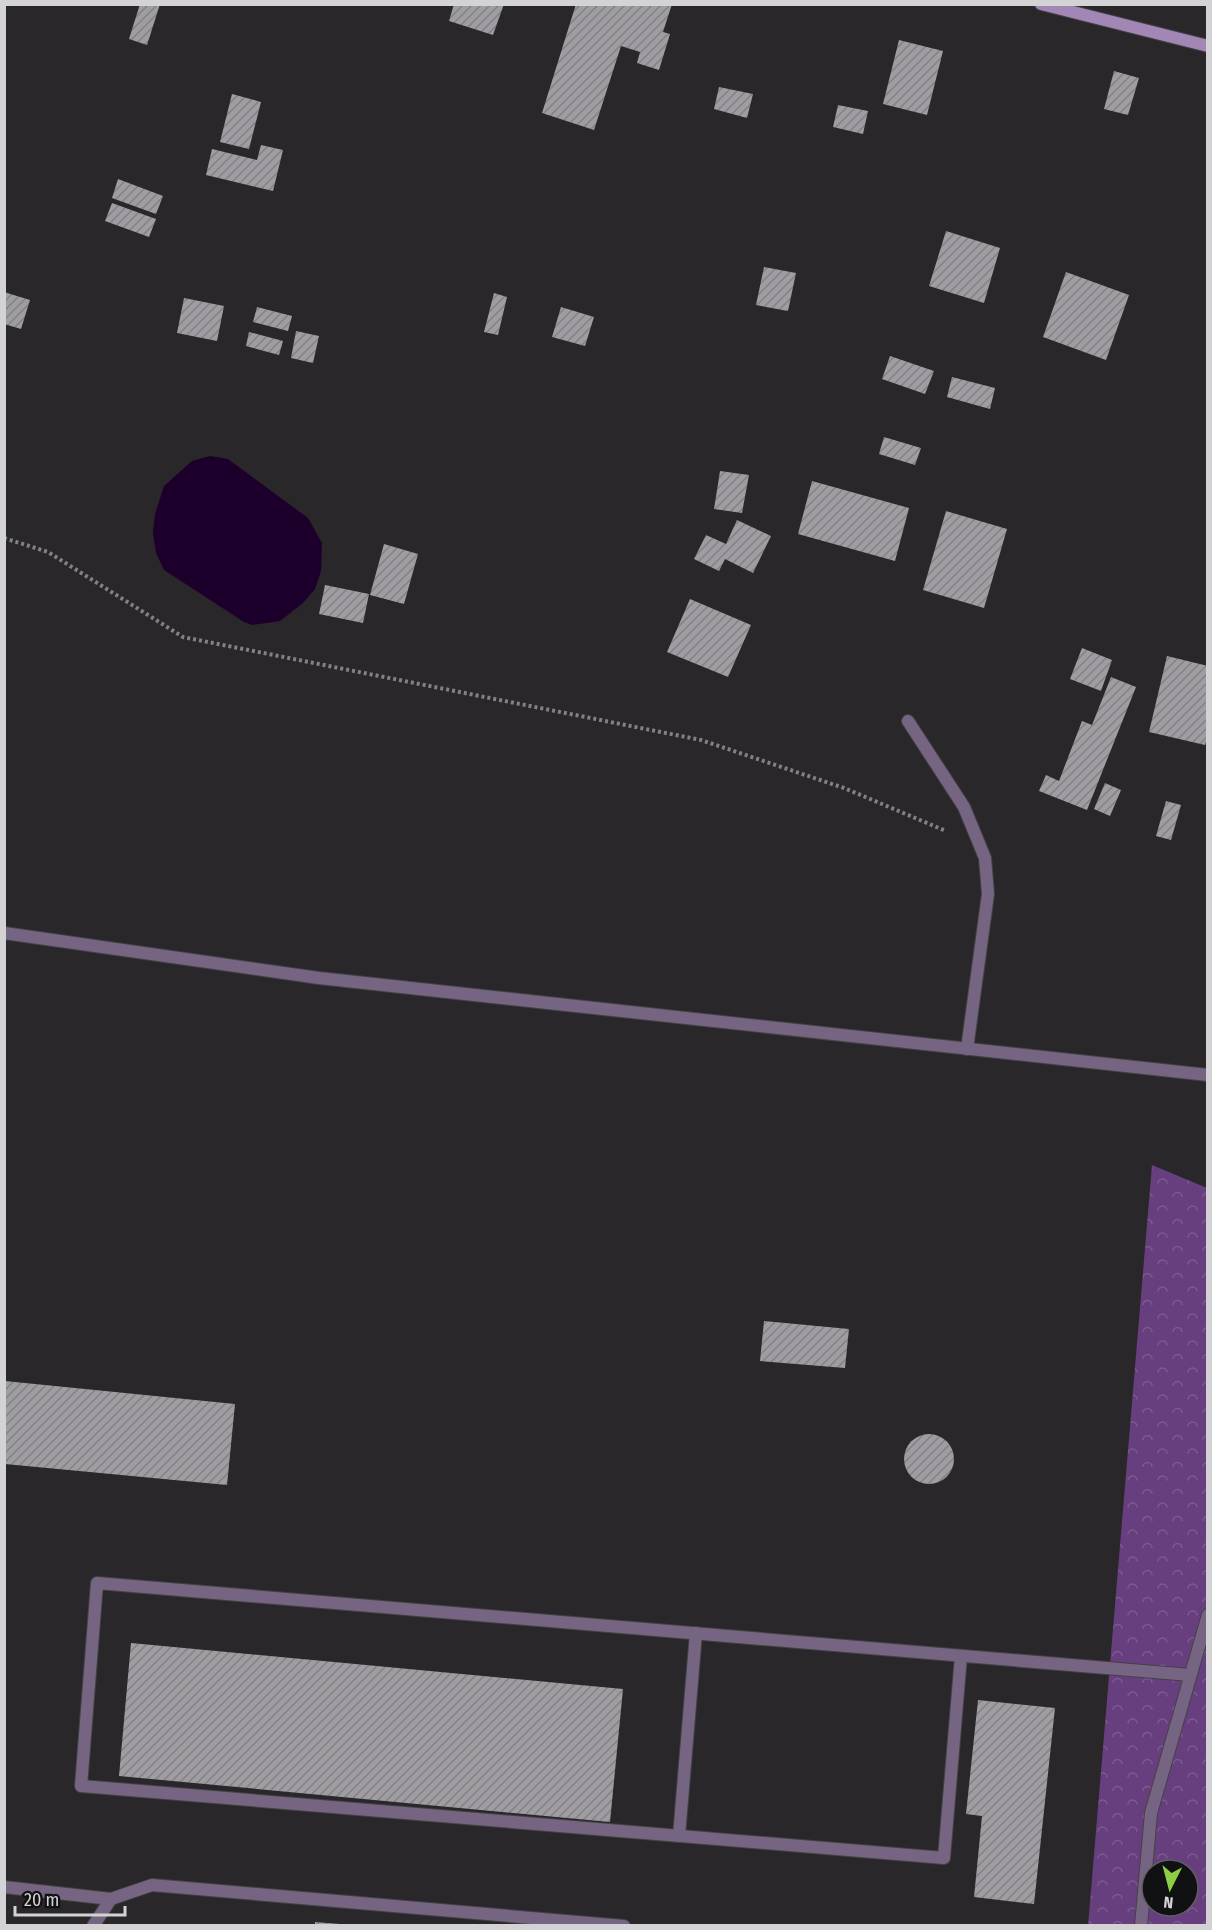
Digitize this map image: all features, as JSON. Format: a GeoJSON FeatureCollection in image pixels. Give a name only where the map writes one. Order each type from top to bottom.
{"type":"FeatureCollection","features":[{"type":"Feature","properties":{"kind":"main road"},"geometry":{"type":"LineString","coordinates":[[1041,4],[1208,46]]}},
{"type":"Feature","properties":{"kind":"street"},"geometry":{"type":"LineString","coordinates":[[908,721],[964,807],[986,858],[988,894],[968,1049]]}},
{"type":"Feature","properties":{"kind":"street"},"geometry":{"type":"LineString","coordinates":[[4,933],[319,978],[1208,1075]]}},
{"type":"Feature","properties":{"kind":"street"},"geometry":{"type":"LineString","coordinates":[[961,1656],[944,1858],[81,1786],[98,1583],[1190,1675]]}},
{"type":"Feature","properties":{"kind":"street"},"geometry":{"type":"LineString","coordinates":[[1141,1926],[1151,1813],[1208,1615]]}},
{"type":"Feature","properties":{"kind":"street"},"geometry":{"type":"LineString","coordinates":[[679,1836],[696,1633]]}},
{"type":"Feature","properties":{"kind":"street"},"geometry":{"type":"LineString","coordinates":[[4,1887],[111,1899],[152,1885],[501,1920],[624,1926]]}},
{"type":"Feature","properties":{"kind":"street"},"geometry":{"type":"LineString","coordinates":[[93,1926],[111,1899]]}},
{"type":"Feature","properties":{"kind":"path"},"geometry":{"type":"LineString","coordinates":[[4,538],[48,552],[183,637],[701,740],[844,788],[951,833]]}},
{"type":"Feature","properties":{"kind":"green space"},"geometry":{"type":"Polygon","coordinates":[[[1152,1165],[1207,1188],[1207,1925],[1088,1926],[1152,1165]]]}},
{"type":"Feature","properties":{"kind":"shaded area"},"geometry":{"type":"Polygon","coordinates":[[[210,456],[228,459],[308,518],[322,543],[321,571],[315,589],[303,603],[280,621],[252,625],[244,622],[164,570],[156,553],[153,533],[155,514],[164,486],[192,461],[210,456]]]}},
{"type":"Feature","properties":{"kind":"building"},"geometry":{"type":"Polygon","coordinates":[[[140,4],[160,4],[147,45],[129,39],[140,4]]]}},
{"type":"Feature","properties":{"kind":"building"},"geometry":{"type":"Polygon","coordinates":[[[454,4],[504,4],[493,35],[449,21],[454,4]]]}},
{"type":"Feature","properties":{"kind":"building"},"geometry":{"type":"Polygon","coordinates":[[[576,4],[672,4],[663,32],[670,34],[659,70],[637,63],[640,52],[621,46],[594,130],[542,113],[576,4]]]}},
{"type":"Feature","properties":{"kind":"building"},"geometry":{"type":"Polygon","coordinates":[[[899,40],[943,51],[927,115],[883,104],[899,40]]]}},
{"type":"Feature","properties":{"kind":"building"},"geometry":{"type":"Polygon","coordinates":[[[1114,71],[1139,78],[1128,115],[1104,109],[1114,71]]]}},
{"type":"Feature","properties":{"kind":"building"},"geometry":{"type":"Polygon","coordinates":[[[719,87],[753,94],[747,118],[714,109],[719,87]]]}},
{"type":"Feature","properties":{"kind":"building"},"geometry":{"type":"Polygon","coordinates":[[[232,94],[261,102],[249,149],[220,142],[232,94]]]}},
{"type":"Feature","properties":{"kind":"building"},"geometry":{"type":"Polygon","coordinates":[[[838,105],[868,111],[863,134],[833,127],[838,105]]]}},
{"type":"Feature","properties":{"kind":"building"},"geometry":{"type":"Polygon","coordinates":[[[261,145],[283,150],[273,191],[206,175],[212,149],[257,160],[261,145]]]}},
{"type":"Feature","properties":{"kind":"building"},"geometry":{"type":"Polygon","coordinates":[[[118,179],[163,196],[156,214],[112,198],[118,179]]]}},
{"type":"Feature","properties":{"kind":"building"},"geometry":{"type":"Polygon","coordinates":[[[112,203],[156,219],[149,237],[105,221],[112,203]]]}},
{"type":"Feature","properties":{"kind":"building"},"geometry":{"type":"Polygon","coordinates":[[[946,231],[1000,248],[984,303],[929,286],[946,231]]]}},
{"type":"Feature","properties":{"kind":"building"},"geometry":{"type":"Polygon","coordinates":[[[764,267],[796,273],[788,311],[756,305],[764,267]]]}},
{"type":"Feature","properties":{"kind":"building"},"geometry":{"type":"Polygon","coordinates":[[[1066,272],[1129,295],[1106,360],[1043,337],[1066,272]]]}},
{"type":"Feature","properties":{"kind":"building"},"geometry":{"type":"Polygon","coordinates":[[[4,292],[30,300],[21,329],[4,324],[4,292]]]}},
{"type":"Feature","properties":{"kind":"building"},"geometry":{"type":"Polygon","coordinates":[[[494,293],[507,297],[498,335],[484,332],[494,293]]]}},
{"type":"Feature","properties":{"kind":"building"},"geometry":{"type":"Polygon","coordinates":[[[184,298],[224,306],[217,341],[177,333],[184,298]]]}},
{"type":"Feature","properties":{"kind":"building"},"geometry":{"type":"Polygon","coordinates":[[[257,307],[292,316],[288,331],[253,322],[257,307]]]}},
{"type":"Feature","properties":{"kind":"building"},"geometry":{"type":"Polygon","coordinates":[[[561,307],[594,317],[585,346],[552,337],[561,307]]]}},
{"type":"Feature","properties":{"kind":"building"},"geometry":{"type":"Polygon","coordinates":[[[296,331],[319,336],[313,363],[291,358],[296,331]]]}},
{"type":"Feature","properties":{"kind":"building"},"geometry":{"type":"Polygon","coordinates":[[[249,332],[283,341],[279,355],[246,346],[249,332]]]}},
{"type":"Feature","properties":{"kind":"building"},"geometry":{"type":"Polygon","coordinates":[[[890,356],[934,371],[925,394],[882,379],[890,356]]]}},
{"type":"Feature","properties":{"kind":"building"},"geometry":{"type":"Polygon","coordinates":[[[952,377],[995,388],[990,409],[947,397],[952,377]]]}},
{"type":"Feature","properties":{"kind":"building"},"geometry":{"type":"Polygon","coordinates":[[[884,437],[921,448],[915,465],[879,454],[884,437]]]}},
{"type":"Feature","properties":{"kind":"building"},"geometry":{"type":"Polygon","coordinates":[[[720,471],[749,475],[742,513],[714,509],[720,471]]]}},
{"type":"Feature","properties":{"kind":"building"},"geometry":{"type":"Polygon","coordinates":[[[812,481],[909,508],[895,561],[798,534],[812,481]]]}},
{"type":"Feature","properties":{"kind":"building"},"geometry":{"type":"Polygon","coordinates":[[[946,511],[1007,529],[984,608],[923,590],[946,511]]]}},
{"type":"Feature","properties":{"kind":"building"},"geometry":{"type":"Polygon","coordinates":[[[737,520],[771,536],[753,573],[725,559],[719,571],[694,559],[706,535],[726,544],[737,520]]]}},
{"type":"Feature","properties":{"kind":"building"},"geometry":{"type":"Polygon","coordinates":[[[384,544],[418,554],[404,604],[370,595],[384,544]]]}},
{"type":"Feature","properties":{"kind":"building"},"geometry":{"type":"Polygon","coordinates":[[[325,585],[369,594],[363,623],[319,614],[325,585]]]}},
{"type":"Feature","properties":{"kind":"building"},"geometry":{"type":"Polygon","coordinates":[[[690,599],[751,625],[728,677],[667,652],[690,599]]]}},
{"type":"Feature","properties":{"kind":"building"},"geometry":{"type":"Polygon","coordinates":[[[1082,648],[1112,660],[1101,691],[1070,679],[1082,648]]]}},
{"type":"Feature","properties":{"kind":"building"},"geometry":{"type":"Polygon","coordinates":[[[1167,656],[1208,666],[1208,735],[1205,745],[1149,732],[1167,656]]]}},
{"type":"Feature","properties":{"kind":"building"},"geometry":{"type":"Polygon","coordinates":[[[1111,677],[1136,687],[1087,810],[1039,791],[1046,775],[1059,781],[1082,721],[1092,725],[1111,677]]]}},
{"type":"Feature","properties":{"kind":"building"},"geometry":{"type":"Polygon","coordinates":[[[1105,783],[1121,790],[1110,816],[1094,809],[1105,783]]]}},
{"type":"Feature","properties":{"kind":"building"},"geometry":{"type":"Polygon","coordinates":[[[1166,801],[1181,805],[1171,840],[1156,836],[1166,801]]]}},
{"type":"Feature","properties":{"kind":"building"},"geometry":{"type":"Polygon","coordinates":[[[764,1321],[849,1329],[845,1368],[760,1361],[764,1321]]]}},
{"type":"Feature","properties":{"kind":"building"},"geometry":{"type":"Polygon","coordinates":[[[5,1381],[235,1404],[227,1485],[5,1464],[5,1381]]]}},
{"type":"Feature","properties":{"kind":"building"},"geometry":{"type":"Polygon","coordinates":[[[924,1434],[934,1434],[947,1441],[954,1454],[954,1464],[947,1477],[934,1484],[924,1484],[915,1480],[908,1473],[904,1464],[904,1454],[908,1445],[915,1438],[924,1434]]]}},
{"type":"Feature","properties":{"kind":"building"},"geometry":{"type":"Polygon","coordinates":[[[131,1643],[623,1689],[610,1822],[119,1776],[131,1643]]]}},
{"type":"Feature","properties":{"kind":"building"},"geometry":{"type":"Polygon","coordinates":[[[978,1700],[1055,1708],[1034,1904],[974,1897],[982,1816],[966,1814],[978,1700]]]}},
{"type":"Feature","properties":{"kind":"building"},"geometry":{"type":"Polygon","coordinates":[[[315,1922],[340,1924],[340,1926],[315,1926],[315,1922]]]}}]}
